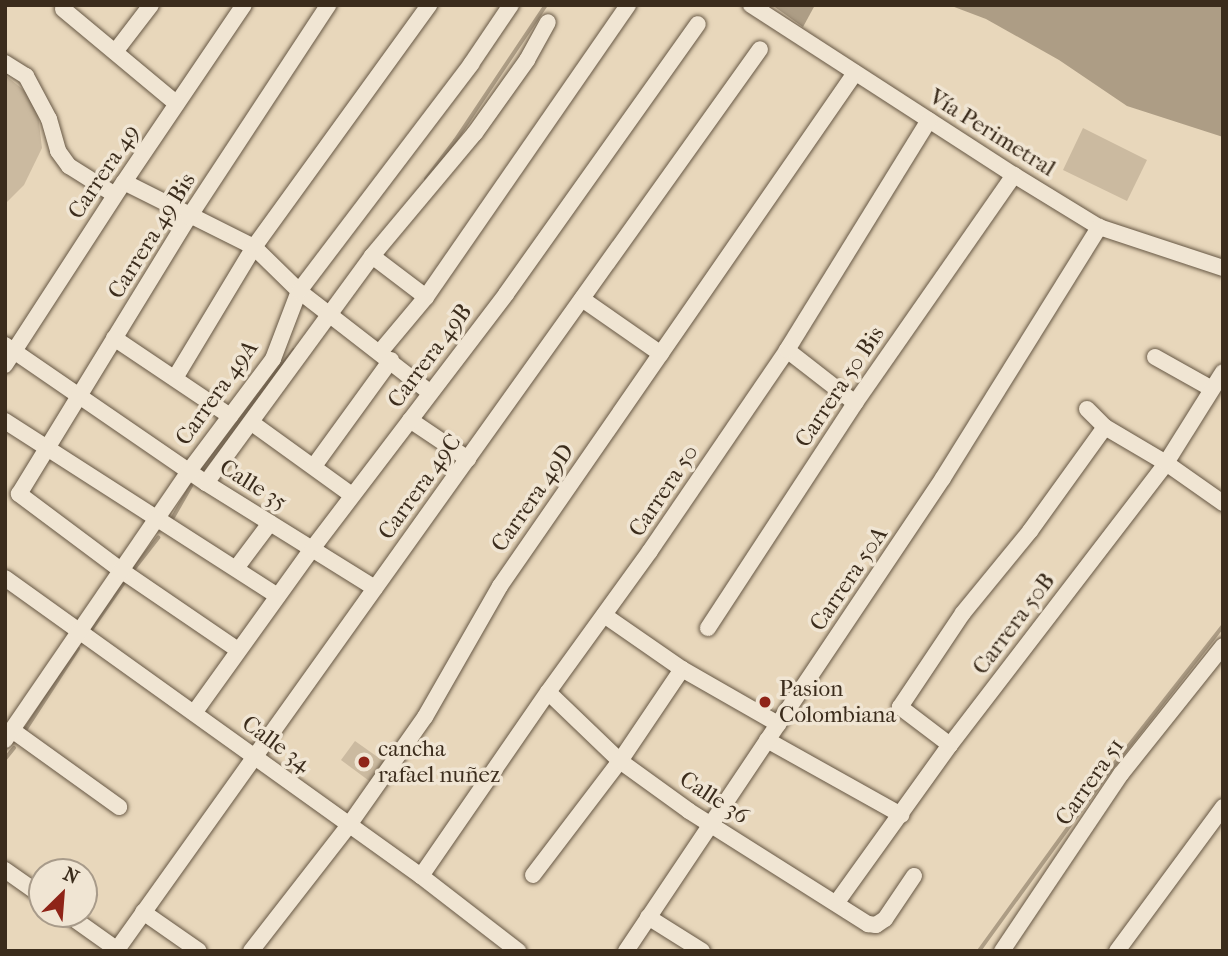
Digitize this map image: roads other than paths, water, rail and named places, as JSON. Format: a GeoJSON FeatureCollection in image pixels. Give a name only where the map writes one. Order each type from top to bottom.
{"type":"FeatureCollection","features":[{"type":"Feature","properties":{"kind":"street"},"geometry":{"type":"LineString","coordinates":[[115,52],[151,5]]}},
{"type":"Feature","properties":{"kind":"street","name":"Carrera 49"},"geometry":{"type":"LineString","coordinates":[[8,354],[244,5]]}},
{"type":"Feature","properties":{"kind":"street","name":"Carrera 49 Bis"},"geometry":{"type":"LineString","coordinates":[[122,571],[19,494],[189,217],[328,5]]}},
{"type":"Feature","properties":{"kind":"street"},"geometry":{"type":"LineString","coordinates":[[175,378],[254,247],[429,5]]}},
{"type":"Feature","properties":{"kind":"street","name":"Carrera 49A"},"geometry":{"type":"LineString","coordinates":[[8,735],[190,471],[273,359],[299,291],[471,64],[511,5]]}},
{"type":"Feature","properties":{"kind":"street"},"geometry":{"type":"LineString","coordinates":[[314,466],[385,356],[628,5]]}},
{"type":"Feature","properties":{"kind":"street","name":"Vía Perimetral"},"geometry":{"type":"LineString","coordinates":[[751,5],[1014,176],[1099,227],[1223,268]]}},
{"type":"Feature","properties":{"kind":"street"},"geometry":{"type":"LineString","coordinates":[[61,10],[177,104]]}},
{"type":"Feature","properties":{"kind":"street"},"geometry":{"type":"LineString","coordinates":[[206,483],[372,256],[475,133],[527,60],[548,22]]}},
{"type":"Feature","properties":{"kind":"street","name":"Carrera 49B"},"geometry":{"type":"LineString","coordinates":[[194,713],[352,495],[506,294],[698,24]]}},
{"type":"Feature","properties":{"kind":"street","name":"Carrera 49C"},"geometry":{"type":"LineString","coordinates":[[116,950],[760,49]]}},
{"type":"Feature","properties":{"kind":"street"},"geometry":{"type":"LineString","coordinates":[[5,62],[26,76],[49,119],[58,151],[69,166],[254,247],[299,291],[429,392]]}},
{"type":"Feature","properties":{"kind":"street","name":"Carrera 49D"},"geometry":{"type":"LineString","coordinates":[[251,951],[349,825],[425,717],[500,586],[855,73]]}},
{"type":"Feature","properties":{"kind":"street","name":"Carrera 50"},"geometry":{"type":"LineString","coordinates":[[421,876],[786,350],[929,120]]}},
{"type":"Feature","properties":{"kind":"street","name":"Carrera 50 Bis"},"geometry":{"type":"LineString","coordinates":[[708,628],[855,403],[1014,176]]}},
{"type":"Feature","properties":{"kind":"street","name":"Carrera 50A"},"geometry":{"type":"LineString","coordinates":[[626,951],[709,823],[943,478],[1099,227]]}},
{"type":"Feature","properties":{"kind":"street"},"geometry":{"type":"LineString","coordinates":[[372,256],[426,297]]}},
{"type":"Feature","properties":{"kind":"street"},"geometry":{"type":"LineString","coordinates":[[582,299],[661,355]]}},
{"type":"Feature","properties":{"kind":"street"},"geometry":{"type":"LineString","coordinates":[[114,338],[230,415]]}},
{"type":"Feature","properties":{"kind":"street"},"geometry":{"type":"LineString","coordinates":[[786,350],[855,403]]}},
{"type":"Feature","properties":{"kind":"street","name":"Calle 35"},"geometry":{"type":"LineString","coordinates":[[8,354],[79,394],[206,483],[375,588]]}},
{"type":"Feature","properties":{"kind":"street"},"geometry":{"type":"LineString","coordinates":[[1155,357],[1219,380]]}},
{"type":"Feature","properties":{"kind":"street","name":"Carrera 50B"},"geometry":{"type":"LineString","coordinates":[[837,902],[950,745],[1166,463],[1219,380]]}},
{"type":"Feature","properties":{"kind":"street"},"geometry":{"type":"LineString","coordinates":[[1087,410],[1105,426],[1166,463],[1223,503]]}},
{"type":"Feature","properties":{"kind":"street"},"geometry":{"type":"LineString","coordinates":[[410,420],[468,459]]}},
{"type":"Feature","properties":{"kind":"street"},"geometry":{"type":"LineString","coordinates":[[5,421],[156,520],[237,567],[278,596]]}},
{"type":"Feature","properties":{"kind":"street"},"geometry":{"type":"LineString","coordinates":[[252,423],[352,495]]}},
{"type":"Feature","properties":{"kind":"street"},"geometry":{"type":"LineString","coordinates":[[950,745],[900,707],[963,613],[1030,531],[1105,426]]}},
{"type":"Feature","properties":{"kind":"street"},"geometry":{"type":"LineString","coordinates":[[237,567],[270,523]]}},
{"type":"Feature","properties":{"kind":"street"},"geometry":{"type":"LineString","coordinates":[[122,571],[238,650]]}},
{"type":"Feature","properties":{"kind":"street","name":"Calle 34"},"geometry":{"type":"LineString","coordinates":[[5,578],[421,876],[518,951]]}},
{"type":"Feature","properties":{"kind":"street"},"geometry":{"type":"LineString","coordinates":[[604,615],[682,669],[778,724]]}},
{"type":"Feature","properties":{"kind":"street","name":"Carrera 51"},"geometry":{"type":"LineString","coordinates":[[1002,951],[1121,774],[1223,646]]}},
{"type":"Feature","properties":{"kind":"street"},"geometry":{"type":"LineString","coordinates":[[533,875],[620,761],[682,669]]}},
{"type":"Feature","properties":{"kind":"street","name":"Calle 36"},"geometry":{"type":"LineString","coordinates":[[548,692],[620,761],[709,823],[868,924],[876,925],[885,919],[914,876]]}},
{"type":"Feature","properties":{"kind":"street"},"geometry":{"type":"LineString","coordinates":[[8,735],[119,807]]}},
{"type":"Feature","properties":{"kind":"street"},"geometry":{"type":"LineString","coordinates":[[767,740],[901,815]]}},
{"type":"Feature","properties":{"kind":"street"},"geometry":{"type":"LineString","coordinates":[[1117,951],[1223,807]]}},
{"type":"Feature","properties":{"kind":"street"},"geometry":{"type":"LineString","coordinates":[[5,870],[28,886]]}},
{"type":"Feature","properties":{"kind":"street"},"geometry":{"type":"LineString","coordinates":[[144,912],[199,951]]}},
{"type":"Feature","properties":{"kind":"street"},"geometry":{"type":"LineString","coordinates":[[648,917],[702,951]]}},
{"type":"Feature","properties":{"kind":"street"},"geometry":{"type":"LineString","coordinates":[[86,928],[116,950]]}},
{"type":"Feature","properties":{"kind":"waterway"},"geometry":{"type":"LineString","coordinates":[[426,179],[455,141],[546,5]]}},
{"type":"Feature","properties":{"kind":"waterway"},"geometry":{"type":"LineString","coordinates":[[201,472],[294,350]]}},
{"type":"Feature","properties":{"kind":"waterway"},"geometry":{"type":"LineString","coordinates":[[171,521],[191,486]]}},
{"type":"Feature","properties":{"kind":"waterway"},"geometry":{"type":"LineString","coordinates":[[133,570],[158,538]]}},
{"type":"Feature","properties":{"kind":"waterway"},"geometry":{"type":"LineString","coordinates":[[89,633],[123,584]]}},
{"type":"Feature","properties":{"kind":"waterway"},"geometry":{"type":"LineString","coordinates":[[979,951],[1116,762],[1223,626]]}},
{"type":"Feature","properties":{"kind":"waterway"},"geometry":{"type":"LineString","coordinates":[[24,732],[78,649]]}},
{"type":"Feature","properties":{"kind":"waterway"},"geometry":{"type":"LineString","coordinates":[[5,759],[14,748]]}},
{"type":"Feature","properties":{"kind":"place","name":"Pasion Colombiana"},"geometry":{"type":"Point","coordinates":[765,702]}},
{"type":"Feature","properties":{"kind":"place","name":"cancha rafael nuñez"},"geometry":{"type":"Point","coordinates":[364,762]}}]}
